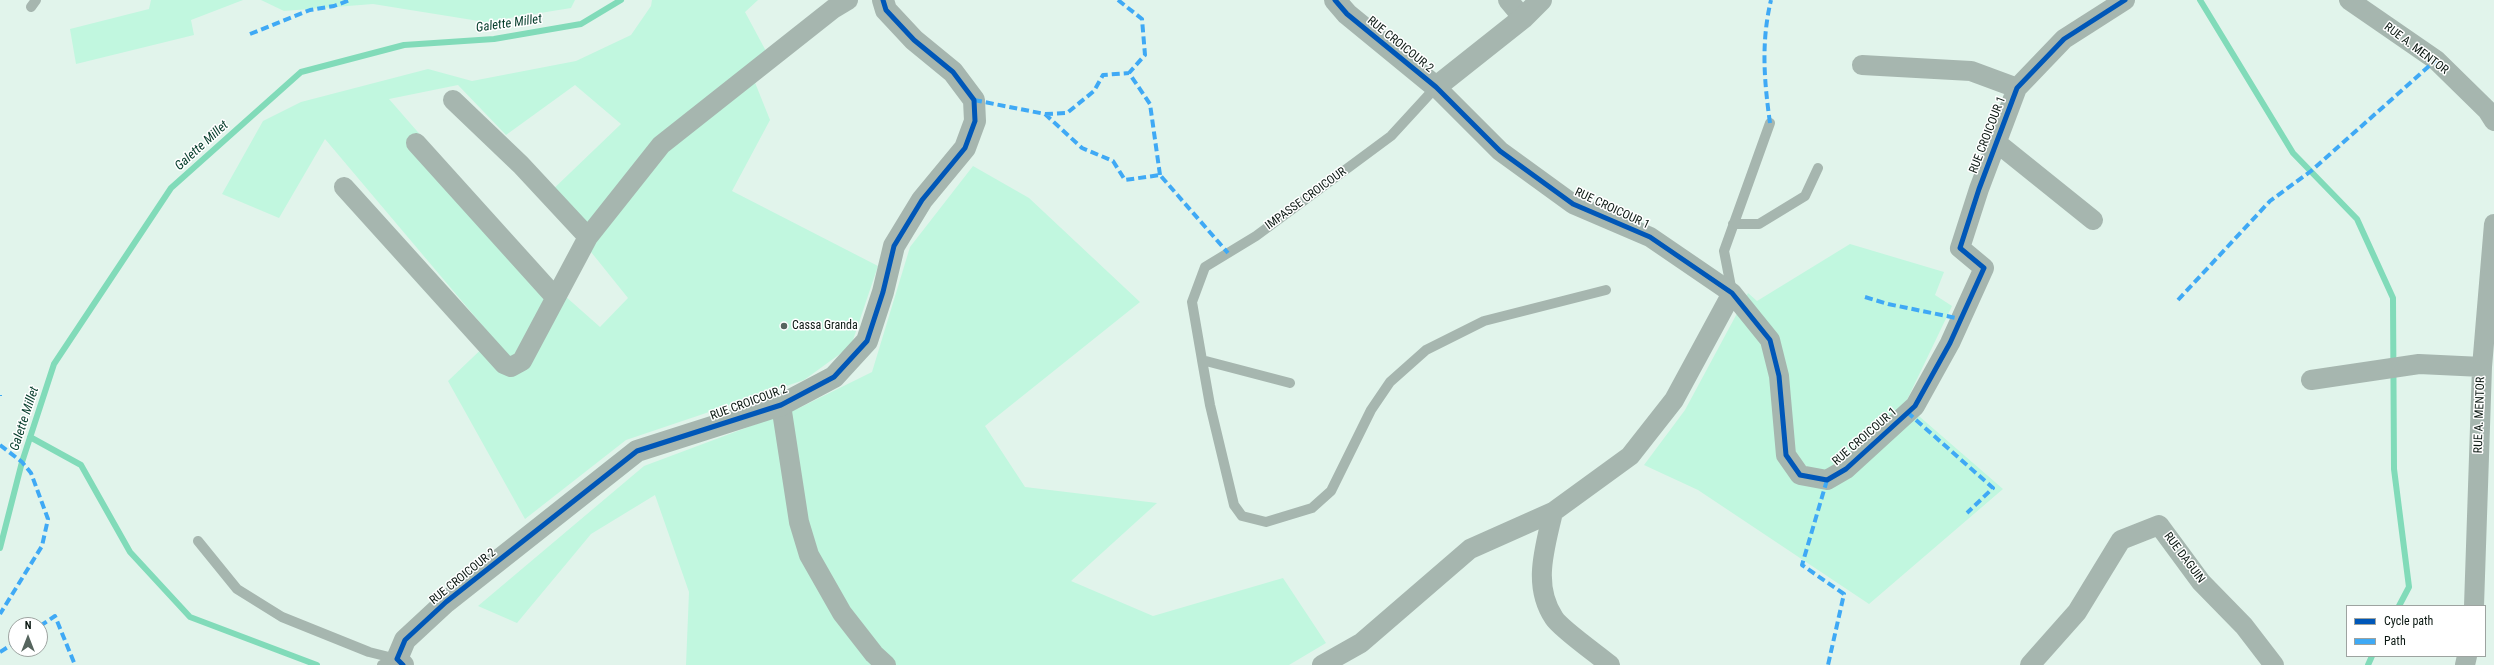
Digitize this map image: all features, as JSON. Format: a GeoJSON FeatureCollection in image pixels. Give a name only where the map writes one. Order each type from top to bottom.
{"type":"FeatureCollection","features":[{"type":"Feature","properties":{"kind":"street"},"geometry":{"type":"LineString","coordinates":[[344,187],[504,364],[516,366],[522,361],[588,237],[661,146],[833,9],[848,0]]}},
{"type":"Feature","properties":{"kind":"street","name":"RUE CROICOUR 2"},"geometry":{"type":"LineString","coordinates":[[394,663],[405,640],[446,602],[638,452],[781,405],[834,377],[867,341],[883,292],[894,246],[922,200],[966,148],[975,121],[974,100],[953,72],[914,40],[886,10],[882,0]]}},
{"type":"Feature","properties":{"kind":"street","name":"RUE CROICOUR 2"},"geometry":{"type":"LineString","coordinates":[[1335,0],[1347,14],[1436,87]]}},
{"type":"Feature","properties":{"kind":"street"},"geometry":{"type":"LineString","coordinates":[[1508,0],[1523,18]]}},
{"type":"Feature","properties":{"kind":"street","name":"IMPASSE CROICOUR"},"geometry":{"type":"LineString","coordinates":[[1436,87],[1523,18],[1541,0]]}},
{"type":"Feature","properties":{"kind":"street","name":"RUE CROICOUR 1"},"geometry":{"type":"LineString","coordinates":[[1436,87],[1500,151],[1573,204],[1650,237],[1732,293],[1770,340],[1779,376],[1786,455],[1800,475],[1827,480],[1846,469],[1915,406],[1950,343],[1984,268],[1960,248],[1996,142],[2017,88],[2064,39],[2125,0]]}},
{"type":"Feature","properties":{"kind":"street","name":"RUE A. MENTOR"},"geometry":{"type":"LineString","coordinates":[[2351,0],[2436,60],[2487,110],[2494,121]]}},
{"type":"Feature","properties":{"kind":"street"},"geometry":{"type":"LineString","coordinates":[[1862,65],[1972,72],[2017,88]]}},
{"type":"Feature","properties":{"kind":"street"},"geometry":{"type":"LineString","coordinates":[[453,100],[521,165],[588,237]]}},
{"type":"Feature","properties":{"kind":"street"},"geometry":{"type":"LineString","coordinates":[[1996,142],[2093,220]]}},
{"type":"Feature","properties":{"kind":"street"},"geometry":{"type":"LineString","coordinates":[[416,143],[555,297]]}},
{"type":"Feature","properties":{"kind":"street","name":"RUE A. MENTOR"},"geometry":{"type":"LineString","coordinates":[[2474,605],[2482,367],[2494,224]]}},
{"type":"Feature","properties":{"kind":"street"},"geometry":{"type":"LineString","coordinates":[[1322,665],[1361,643],[1470,549],[1553,512],[1630,456],[1674,400],[1732,293]]}},
{"type":"Feature","properties":{"kind":"street"},"geometry":{"type":"LineString","coordinates":[[2311,380],[2419,364],[2482,367]]}},
{"type":"Feature","properties":{"kind":"street"},"geometry":{"type":"LineString","coordinates":[[781,405],[800,522],[809,555],[842,613],[874,654],[886,665]]}},
{"type":"Feature","properties":{"kind":"street"},"geometry":{"type":"LineString","coordinates":[[1553,512],[1541,565],[1542,594],[1554,619],[1610,665]]}},
{"type":"Feature","properties":{"kind":"street","name":"RUE DAGUIN"},"geometry":{"type":"LineString","coordinates":[[2030,665],[2077,612],[2121,540],[2159,525],[2201,582],[2244,626],[2274,665]]}},
{"type":"Feature","properties":{"kind":"lane","name":"IMPASSE CROICOUR"},"geometry":{"type":"LineString","coordinates":[[1436,87],[1391,136],[1256,236],[1205,267],[1192,302],[1210,405],[1234,505],[1242,516],[1266,522],[1312,508],[1331,491],[1372,410],[1390,382],[1426,350],[1484,321],[1606,290]]}},
{"type":"Feature","properties":{"kind":"lane"},"geometry":{"type":"LineString","coordinates":[[1732,293],[1724,251],[1770,123]]}},
{"type":"Feature","properties":{"kind":"lane"},"geometry":{"type":"LineString","coordinates":[[1733,224],[1758,224],[1805,196],[1818,168]]}},
{"type":"Feature","properties":{"kind":"lane"},"geometry":{"type":"LineString","coordinates":[[1202,360],[1290,383]]}},
{"type":"Feature","properties":{"kind":"lane"},"geometry":{"type":"LineString","coordinates":[[198,541],[237,589],[282,617],[394,663]]}},
{"type":"Feature","properties":{"kind":"green space"},"geometry":{"type":"Polygon","coordinates":[[[151,0],[243,0],[191,20],[194,35],[76,64],[70,29],[149,9],[151,0]]]}},
{"type":"Feature","properties":{"kind":"green space"},"geometry":{"type":"Polygon","coordinates":[[[261,0],[575,0],[571,8],[485,22],[373,4],[284,11],[261,0]]]}},
{"type":"Feature","properties":{"kind":"green space"},"geometry":{"type":"Polygon","coordinates":[[[652,0],[758,0],[745,12],[767,53],[748,65],[770,120],[732,191],[878,266],[851,346],[804,380],[626,440],[525,519],[448,381],[493,338],[325,139],[279,218],[222,194],[263,121],[301,102],[428,69],[472,81],[576,61],[631,35],[651,6],[652,0]],[[458,85],[389,99],[547,280],[600,327],[628,298],[546,196],[621,124],[575,85],[506,135],[458,85]]]}},
{"type":"Feature","properties":{"kind":"green space"},"geometry":{"type":"Polygon","coordinates":[[[973,166],[1029,198],[1140,302],[985,426],[1025,487],[1157,503],[1071,581],[1153,616],[1283,578],[1326,643],[1289,665],[686,665],[689,592],[655,495],[591,534],[517,623],[478,606],[644,466],[799,408],[872,372],[910,247],[973,166]]]}},
{"type":"Feature","properties":{"kind":"green space"},"geometry":{"type":"Polygon","coordinates":[[[1850,244],[1944,272],[1935,295],[1952,306],[1905,404],[2003,489],[1869,604],[1698,490],[1644,465],[1685,410],[1748,293],[1757,301],[1850,244]]]}},
{"type":"Feature","properties":{"kind":"waterway","name":"Galette Millet"},"geometry":{"type":"LineString","coordinates":[[0,548],[22,462],[54,364],[171,188],[301,72],[404,45],[494,39],[581,24],[621,0]]}},
{"type":"Feature","properties":{"kind":"waterway"},"geometry":{"type":"LineString","coordinates":[[2200,0],[2293,153],[2357,219],[2393,298],[2394,469],[2409,587],[2400,605]]}},
{"type":"Feature","properties":{"kind":"waterway"},"geometry":{"type":"LineString","coordinates":[[30,437],[81,465],[130,552],[190,617],[317,665]]}},
{"type":"Feature","properties":{"kind":"waterway"},"geometry":{"type":"LineString","coordinates":[[2368,665],[2372,657]]}},
{"type":"Feature","properties":{"kind":"marked path"},"geometry":{"type":"LineString","coordinates":[[250,34],[310,10],[334,6],[350,0]]}},
{"type":"Feature","properties":{"kind":"marked path"},"geometry":{"type":"LineString","coordinates":[[1118,0],[1142,19],[1145,55],[1129,73],[1150,104],[1160,175]]}},
{"type":"Feature","properties":{"kind":"marked path"},"geometry":{"type":"LineString","coordinates":[[1770,123],[1764,61],[1766,31],[1771,0]]}},
{"type":"Feature","properties":{"kind":"marked path"},"geometry":{"type":"LineString","coordinates":[[2178,300],[2270,201],[2311,171],[2436,60]]}},
{"type":"Feature","properties":{"kind":"marked path"},"geometry":{"type":"LineString","coordinates":[[1045,114],[1067,113],[1094,91],[1103,75],[1129,73]]}},
{"type":"Feature","properties":{"kind":"marked path"},"geometry":{"type":"LineString","coordinates":[[974,100],[1045,114],[1082,148],[1113,161],[1125,180],[1160,175],[1228,253]]}},
{"type":"Feature","properties":{"kind":"marked path"},"geometry":{"type":"LineString","coordinates":[[1865,297],[1888,304],[1961,319]]}},
{"type":"Feature","properties":{"kind":"marked path"},"geometry":{"type":"LineString","coordinates":[[1907,412],[1993,488],[1967,513]]}},
{"type":"Feature","properties":{"kind":"marked path"},"geometry":{"type":"LineString","coordinates":[[0,445],[22,462],[31,473],[48,519],[42,546],[0,614]]}},
{"type":"Feature","properties":{"kind":"marked path"},"geometry":{"type":"LineString","coordinates":[[1827,480],[1802,565],[1844,594],[1828,665]]}},
{"type":"Feature","properties":{"kind":"marked path"},"geometry":{"type":"LineString","coordinates":[[48,621],[55,616],[75,665]]}},
{"type":"Feature","properties":{"kind":"marked path"},"geometry":{"type":"LineString","coordinates":[[0,652],[8,647]]}},
{"type":"Feature","properties":{"kind":"cycle path"},"geometry":{"type":"LineString","coordinates":[[403,665],[397,659],[405,640],[446,602],[637,451],[781,405],[834,377],[867,341],[883,292],[894,246],[922,200],[965,148],[975,121],[974,100],[953,72],[914,40],[886,10],[883,0]]}},
{"type":"Feature","properties":{"kind":"cycle path"},"geometry":{"type":"LineString","coordinates":[[1335,0],[1347,14],[1436,87],[1500,151],[1573,204],[1650,237],[1732,293],[1770,340],[1779,376],[1786,455],[1800,475],[1827,480],[1846,469],[1915,406],[1950,343],[1984,268],[1960,248],[1979,189],[2017,88],[2064,39],[2125,0]]}},
{"type":"Feature","properties":{"kind":"place","name":"Cassa Granda"},"geometry":{"type":"Point","coordinates":[784,326]}}]}
